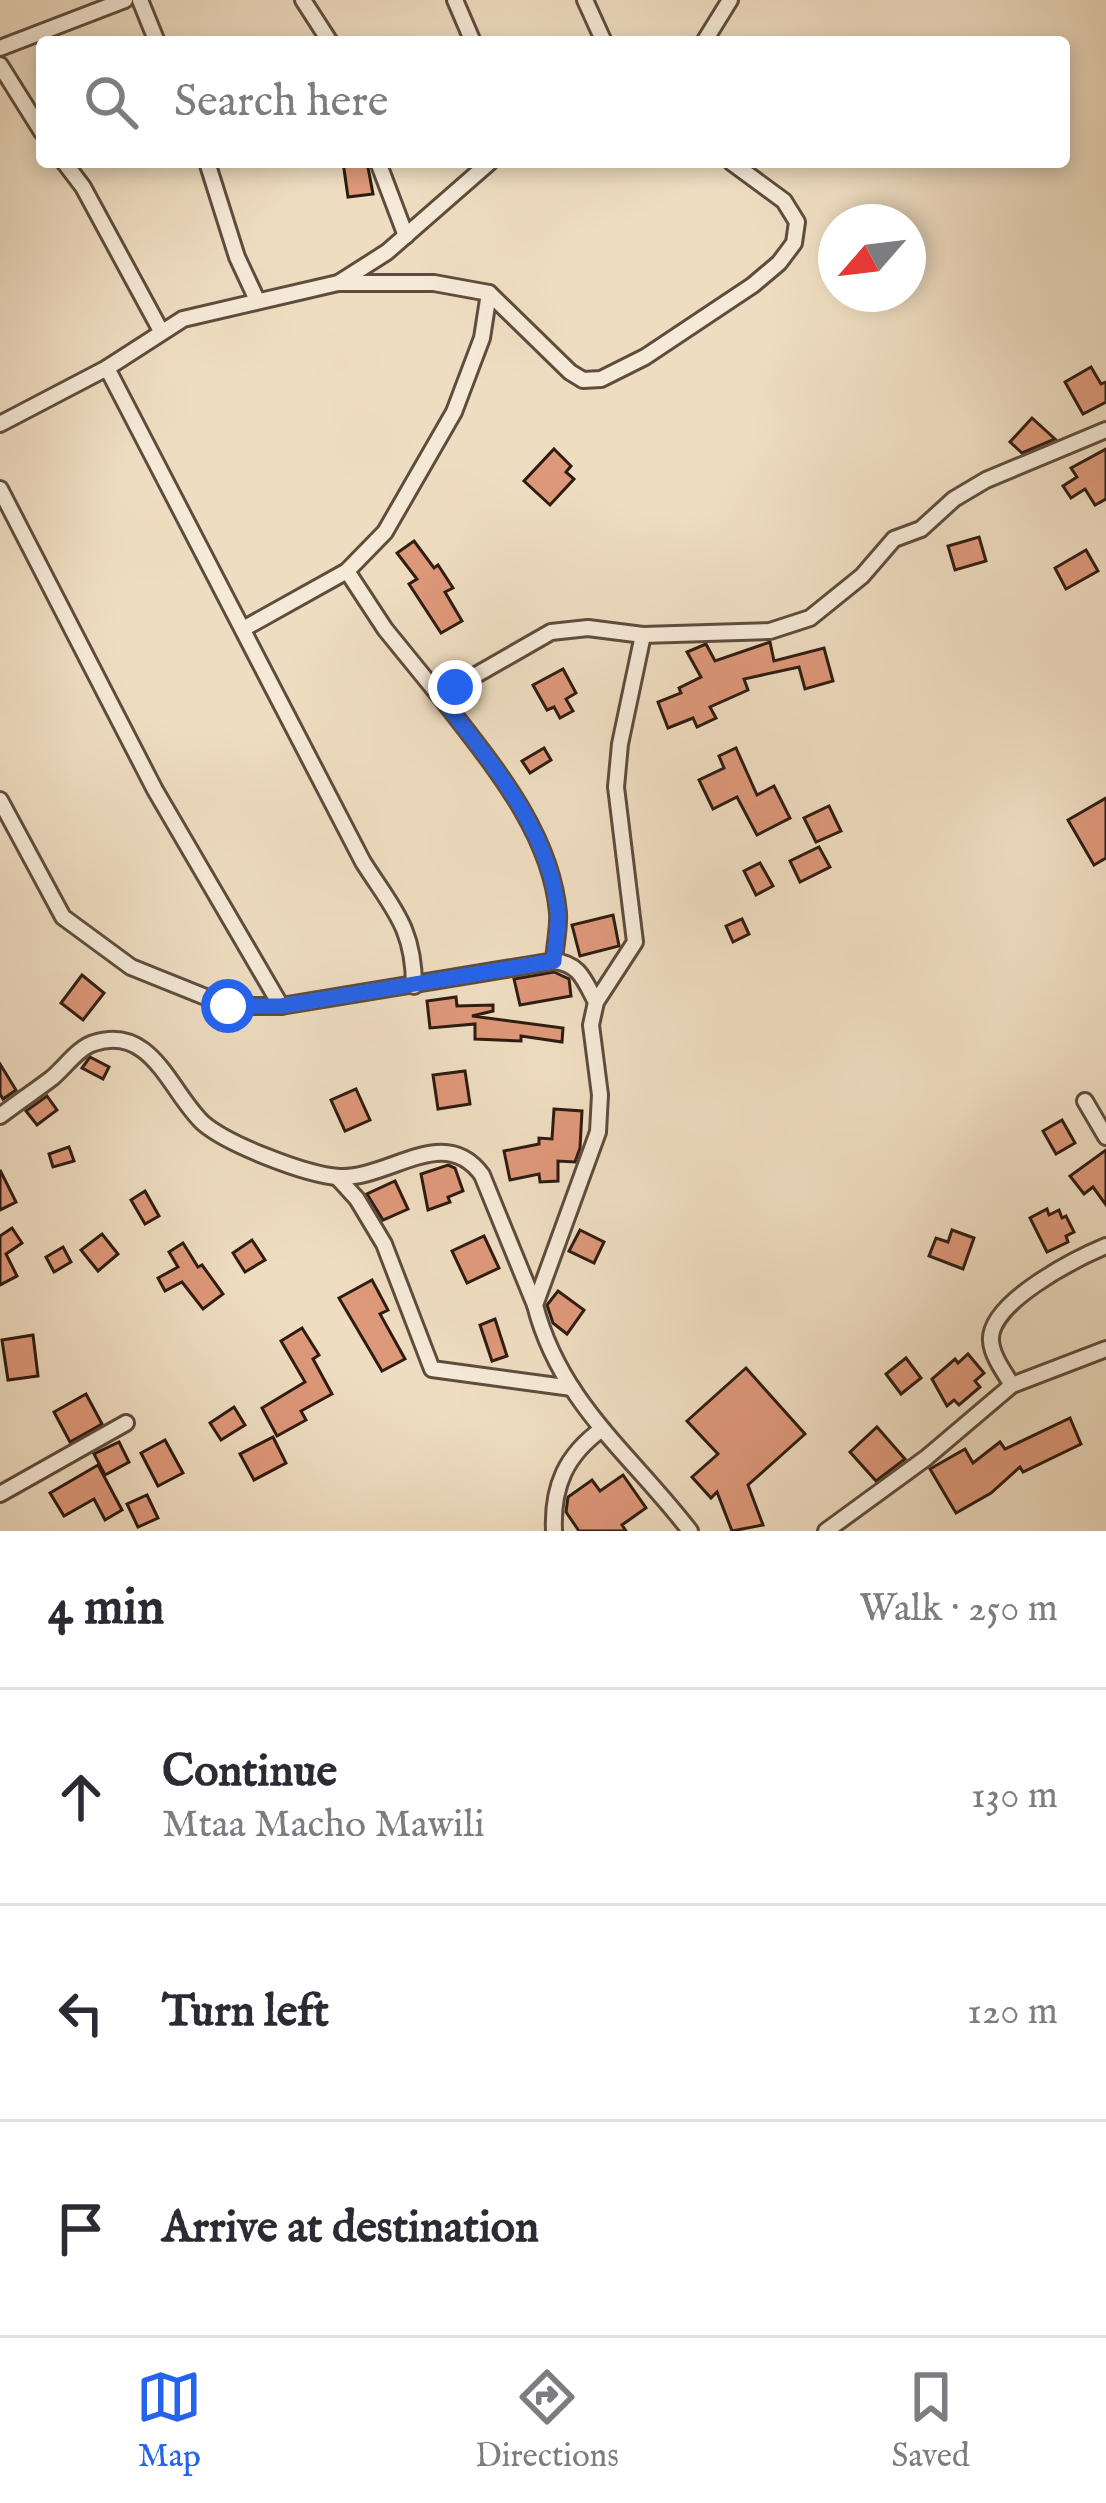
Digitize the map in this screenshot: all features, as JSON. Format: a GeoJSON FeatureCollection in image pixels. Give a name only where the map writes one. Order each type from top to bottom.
{"type":"FeatureCollection","features":[{"type":"Feature","properties":{"kind":"street"},"geometry":{"type":"LineString","coordinates":[[0,48],[125,0]]}},
{"type":"Feature","properties":{"kind":"street"},"geometry":{"type":"LineString","coordinates":[[140,0],[155,36]]}},
{"type":"Feature","properties":{"kind":"street"},"geometry":{"type":"LineString","coordinates":[[304,0],[326,36]]}},
{"type":"Feature","properties":{"kind":"street"},"geometry":{"type":"LineString","coordinates":[[455,0],[470,36]]}},
{"type":"Feature","properties":{"kind":"street"},"geometry":{"type":"LineString","coordinates":[[585,0],[601,36]]}},
{"type":"Feature","properties":{"kind":"street"},"geometry":{"type":"LineString","coordinates":[[708,36],[730,0]]}},
{"type":"Feature","properties":{"kind":"street"},"geometry":{"type":"LineString","coordinates":[[0,64],[36,121]]}},
{"type":"Feature","properties":{"kind":"street"},"geometry":{"type":"LineString","coordinates":[[68,168],[161,331]]}},
{"type":"Feature","properties":{"kind":"street"},"geometry":{"type":"LineString","coordinates":[[209,168],[237,257],[257,300]]}},
{"type":"Feature","properties":{"kind":"street"},"geometry":{"type":"LineString","coordinates":[[380,168],[406,236]]}},
{"type":"Feature","properties":{"kind":"street"},"geometry":{"type":"LineString","coordinates":[[338,283],[406,236],[483,168]]}},
{"type":"Feature","properties":{"kind":"street"},"geometry":{"type":"LineString","coordinates":[[0,424],[107,368],[182,319],[338,283],[434,283],[489,293],[547,352],[583,380],[601,379],[645,358],[753,285],[794,243],[797,222],[784,201],[739,168]]}},
{"type":"Feature","properties":{"kind":"street"},"geometry":{"type":"LineString","coordinates":[[243,629],[347,571],[385,532],[454,412],[482,338],[489,293]]}},
{"type":"Feature","properties":{"kind":"street"},"geometry":{"type":"LineString","coordinates":[[107,368],[363,862],[406,928],[414,957],[414,986]]}},
{"type":"Feature","properties":{"kind":"street"},"geometry":{"type":"LineString","coordinates":[[446,704],[455,687],[551,632],[588,628],[643,635],[770,631],[810,618],[862,576],[894,539],[921,529],[954,500],[986,480],[1106,430]]}},
{"type":"Feature","properties":{"kind":"street"},"geometry":{"type":"LineString","coordinates":[[0,489],[155,790],[281,1006]]}},
{"type":"Feature","properties":{"kind":"street"},"geometry":{"type":"LineString","coordinates":[[347,571],[386,628],[499,770],[548,871],[558,913],[554,961]]}},
{"type":"Feature","properties":{"kind":"street"},"geometry":{"type":"LineString","coordinates":[[535,1305],[598,1132],[600,1095],[591,1025],[596,1002],[635,942],[616,787],[643,635]]}},
{"type":"Feature","properties":{"kind":"street"},"geometry":{"type":"LineString","coordinates":[[0,800],[64,917],[130,967],[228,1006],[281,1006],[554,961],[571,963],[580,971],[596,1002]]}},
{"type":"Feature","properties":{"kind":"street"},"geometry":{"type":"LineString","coordinates":[[0,1116],[92,1043],[129,1041],[159,1063],[204,1124],[282,1161],[337,1177],[375,1173],[411,1158],[448,1151],[470,1158],[482,1174],[535,1305],[542,1334],[572,1388],[690,1531]]}},
{"type":"Feature","properties":{"kind":"street"},"geometry":{"type":"LineString","coordinates":[[1085,1101],[1106,1138]]}},
{"type":"Feature","properties":{"kind":"street"},"geometry":{"type":"LineString","coordinates":[[337,1177],[357,1199],[384,1244],[432,1369],[572,1388]]}},
{"type":"Feature","properties":{"kind":"street"},"geometry":{"type":"LineString","coordinates":[[1012,1384],[991,1340],[994,1322],[1010,1302],[1106,1246]]}},
{"type":"Feature","properties":{"kind":"street"},"geometry":{"type":"LineString","coordinates":[[826,1531],[926,1457],[1012,1384],[1106,1349]]}},
{"type":"Feature","properties":{"kind":"street"},"geometry":{"type":"LineString","coordinates":[[0,1494],[126,1423]]}},
{"type":"Feature","properties":{"kind":"street"},"geometry":{"type":"LineString","coordinates":[[554,1531],[560,1476],[579,1445],[602,1429]]}},
{"type":"Feature","properties":{"kind":"building"},"geometry":{"type":"Polygon","coordinates":[[[344,168],[368,168],[373,194],[348,197],[344,168]]]}},
{"type":"Feature","properties":{"kind":"building"},"geometry":{"type":"Polygon","coordinates":[[[1091,367],[1101,384],[1106,382],[1106,402],[1083,414],[1065,382],[1091,367]]]}},
{"type":"Feature","properties":{"kind":"building"},"geometry":{"type":"Polygon","coordinates":[[[1032,418],[1055,439],[1022,453],[1010,442],[1032,418]]]}},
{"type":"Feature","properties":{"kind":"building"},"geometry":{"type":"Polygon","coordinates":[[[554,449],[571,466],[566,472],[574,479],[550,505],[524,481],[554,449]]]}},
{"type":"Feature","properties":{"kind":"building"},"geometry":{"type":"Polygon","coordinates":[[[1106,449],[1106,499],[1095,505],[1085,489],[1071,498],[1063,486],[1077,477],[1071,468],[1106,449]]]}},
{"type":"Feature","properties":{"kind":"building"},"geometry":{"type":"Polygon","coordinates":[[[979,537],[986,561],[955,570],[948,546],[979,537]]]}},
{"type":"Feature","properties":{"kind":"building"},"geometry":{"type":"Polygon","coordinates":[[[414,541],[453,588],[445,592],[462,621],[441,633],[409,584],[417,579],[397,553],[414,541]]]}},
{"type":"Feature","properties":{"kind":"building"},"geometry":{"type":"Polygon","coordinates":[[[1086,550],[1098,571],[1066,589],[1055,568],[1086,550]]]}},
{"type":"Feature","properties":{"kind":"building"},"geometry":{"type":"Polygon","coordinates":[[[770,642],[774,661],[824,648],[833,681],[805,689],[799,667],[744,679],[748,690],[710,707],[716,718],[697,727],[693,718],[668,728],[658,702],[681,693],[679,688],[701,677],[687,652],[706,644],[715,661],[770,642]]]}},
{"type":"Feature","properties":{"kind":"building"},"geometry":{"type":"Polygon","coordinates":[[[563,669],[576,693],[566,699],[573,711],[560,718],[554,707],[547,710],[533,685],[563,669]]]}},
{"type":"Feature","properties":{"kind":"building"},"geometry":{"type":"Polygon","coordinates":[[[544,748],[551,760],[530,773],[522,761],[544,748]]]}},
{"type":"Feature","properties":{"kind":"building"},"geometry":{"type":"Polygon","coordinates":[[[736,748],[757,795],[774,786],[790,818],[757,835],[737,797],[713,809],[699,780],[724,768],[719,756],[736,748]]]}},
{"type":"Feature","properties":{"kind":"building"},"geometry":{"type":"Polygon","coordinates":[[[1106,798],[1106,858],[1094,865],[1068,820],[1106,798]]]}},
{"type":"Feature","properties":{"kind":"building"},"geometry":{"type":"Polygon","coordinates":[[[829,806],[841,831],[816,842],[804,818],[829,806]]]}},
{"type":"Feature","properties":{"kind":"building"},"geometry":{"type":"Polygon","coordinates":[[[819,847],[830,867],[800,882],[790,861],[819,847]]]}},
{"type":"Feature","properties":{"kind":"building"},"geometry":{"type":"Polygon","coordinates":[[[760,863],[773,886],[756,895],[744,871],[760,863]]]}},
{"type":"Feature","properties":{"kind":"building"},"geometry":{"type":"Polygon","coordinates":[[[613,915],[619,946],[580,956],[572,925],[613,915]]]}},
{"type":"Feature","properties":{"kind":"building"},"geometry":{"type":"Polygon","coordinates":[[[742,919],[749,934],[733,942],[726,926],[742,919]]]}},
{"type":"Feature","properties":{"kind":"building"},"geometry":{"type":"Polygon","coordinates":[[[554,972],[569,979],[571,996],[520,1005],[514,979],[554,972]]]}},
{"type":"Feature","properties":{"kind":"building"},"geometry":{"type":"Polygon","coordinates":[[[82,975],[104,993],[83,1020],[61,1003],[82,975]]]}},
{"type":"Feature","properties":{"kind":"building"},"geometry":{"type":"Polygon","coordinates":[[[456,997],[457,1006],[493,1005],[493,1011],[472,1016],[563,1028],[562,1042],[521,1036],[521,1041],[475,1039],[475,1024],[430,1028],[427,1001],[456,997]]]}},
{"type":"Feature","properties":{"kind":"building"},"geometry":{"type":"Polygon","coordinates":[[[90,1057],[109,1067],[103,1079],[82,1068],[90,1057]]]}},
{"type":"Feature","properties":{"kind":"building"},"geometry":{"type":"Polygon","coordinates":[[[0,1064],[16,1090],[3,1099],[0,1094],[0,1064]]]}},
{"type":"Feature","properties":{"kind":"building"},"geometry":{"type":"Polygon","coordinates":[[[465,1071],[470,1104],[438,1109],[433,1075],[465,1071]]]}},
{"type":"Feature","properties":{"kind":"building"},"geometry":{"type":"Polygon","coordinates":[[[356,1089],[370,1120],[345,1131],[331,1100],[356,1089]]]}},
{"type":"Feature","properties":{"kind":"building"},"geometry":{"type":"Polygon","coordinates":[[[47,1096],[57,1110],[37,1125],[26,1111],[47,1096]]]}},
{"type":"Feature","properties":{"kind":"building"},"geometry":{"type":"Polygon","coordinates":[[[554,1109],[582,1111],[575,1162],[558,1161],[558,1181],[540,1182],[539,1174],[510,1180],[504,1151],[539,1144],[539,1138],[552,1139],[554,1109]]]}},
{"type":"Feature","properties":{"kind":"building"},"geometry":{"type":"Polygon","coordinates":[[[1062,1120],[1075,1143],[1056,1154],[1043,1131],[1062,1120]]]}},
{"type":"Feature","properties":{"kind":"building"},"geometry":{"type":"Polygon","coordinates":[[[69,1147],[74,1161],[53,1167],[49,1154],[69,1147]]]}},
{"type":"Feature","properties":{"kind":"building"},"geometry":{"type":"Polygon","coordinates":[[[1106,1150],[1106,1205],[1093,1187],[1084,1194],[1070,1176],[1106,1150]]]}},
{"type":"Feature","properties":{"kind":"building"},"geometry":{"type":"Polygon","coordinates":[[[448,1165],[455,1168],[463,1191],[428,1210],[421,1174],[448,1165]]]}},
{"type":"Feature","properties":{"kind":"building"},"geometry":{"type":"Polygon","coordinates":[[[0,1170],[16,1202],[0,1210],[0,1170]]]}},
{"type":"Feature","properties":{"kind":"building"},"geometry":{"type":"Polygon","coordinates":[[[395,1181],[408,1209],[383,1220],[367,1194],[395,1181]]]}},
{"type":"Feature","properties":{"kind":"building"},"geometry":{"type":"Polygon","coordinates":[[[145,1191],[159,1216],[145,1224],[131,1200],[145,1191]]]}},
{"type":"Feature","properties":{"kind":"building"},"geometry":{"type":"Polygon","coordinates":[[[1047,1209],[1049,1215],[1059,1210],[1074,1232],[1066,1236],[1068,1242],[1047,1252],[1030,1218],[1047,1209]]]}},
{"type":"Feature","properties":{"kind":"building"},"geometry":{"type":"Polygon","coordinates":[[[12,1228],[22,1243],[6,1254],[17,1276],[0,1285],[0,1236],[12,1228]]]}},
{"type":"Feature","properties":{"kind":"building"},"geometry":{"type":"Polygon","coordinates":[[[580,1230],[604,1242],[594,1263],[569,1251],[580,1230]]]}},
{"type":"Feature","properties":{"kind":"building"},"geometry":{"type":"Polygon","coordinates":[[[952,1230],[974,1238],[963,1269],[929,1256],[936,1238],[948,1242],[952,1230]]]}},
{"type":"Feature","properties":{"kind":"building"},"geometry":{"type":"Polygon","coordinates":[[[102,1234],[118,1254],[98,1271],[81,1250],[102,1234]]]}},
{"type":"Feature","properties":{"kind":"building"},"geometry":{"type":"Polygon","coordinates":[[[484,1236],[499,1268],[467,1283],[452,1251],[484,1236]]]}},
{"type":"Feature","properties":{"kind":"building"},"geometry":{"type":"Polygon","coordinates":[[[252,1240],[265,1260],[245,1272],[233,1253],[252,1240]]]}},
{"type":"Feature","properties":{"kind":"building"},"geometry":{"type":"Polygon","coordinates":[[[183,1243],[223,1294],[203,1309],[182,1282],[165,1291],[158,1278],[178,1267],[169,1252],[183,1243]]]}},
{"type":"Feature","properties":{"kind":"building"},"geometry":{"type":"Polygon","coordinates":[[[63,1247],[71,1262],[54,1272],[46,1257],[63,1247]]]}},
{"type":"Feature","properties":{"kind":"building"},"geometry":{"type":"Polygon","coordinates":[[[372,1280],[388,1310],[380,1314],[405,1359],[382,1371],[339,1298],[372,1280]]]}},
{"type":"Feature","properties":{"kind":"building"},"geometry":{"type":"Polygon","coordinates":[[[558,1291],[584,1310],[567,1334],[553,1323],[547,1305],[558,1291]]]}},
{"type":"Feature","properties":{"kind":"building"},"geometry":{"type":"Polygon","coordinates":[[[495,1319],[507,1356],[492,1361],[480,1325],[495,1319]]]}},
{"type":"Feature","properties":{"kind":"building"},"geometry":{"type":"Polygon","coordinates":[[[302,1328],[319,1355],[313,1359],[332,1394],[301,1411],[306,1420],[277,1436],[262,1408],[305,1382],[281,1341],[302,1328]]]}},
{"type":"Feature","properties":{"kind":"building"},"geometry":{"type":"Polygon","coordinates":[[[33,1335],[38,1376],[8,1380],[2,1340],[33,1335]]]}},
{"type":"Feature","properties":{"kind":"building"},"geometry":{"type":"Polygon","coordinates":[[[968,1354],[984,1373],[975,1381],[980,1387],[959,1405],[954,1400],[947,1406],[932,1379],[968,1354]]]}},
{"type":"Feature","properties":{"kind":"building"},"geometry":{"type":"Polygon","coordinates":[[[906,1358],[921,1378],[901,1394],[886,1374],[906,1358]]]}},
{"type":"Feature","properties":{"kind":"building"},"geometry":{"type":"Polygon","coordinates":[[[746,1368],[805,1434],[748,1485],[763,1525],[732,1531],[717,1492],[711,1498],[692,1477],[718,1454],[687,1421],[746,1368]]]}},
{"type":"Feature","properties":{"kind":"building"},"geometry":{"type":"Polygon","coordinates":[[[86,1394],[102,1424],[70,1442],[54,1412],[86,1394]]]}},
{"type":"Feature","properties":{"kind":"building"},"geometry":{"type":"Polygon","coordinates":[[[234,1407],[245,1425],[221,1440],[210,1423],[234,1407]]]}},
{"type":"Feature","properties":{"kind":"building"},"geometry":{"type":"Polygon","coordinates":[[[1070,1418],[1081,1444],[1023,1472],[1020,1467],[991,1493],[956,1513],[930,1469],[965,1449],[973,1463],[1000,1442],[1005,1449],[1070,1418]]]}},
{"type":"Feature","properties":{"kind":"building"},"geometry":{"type":"Polygon","coordinates":[[[877,1427],[905,1459],[876,1481],[850,1452],[877,1427]]]}},
{"type":"Feature","properties":{"kind":"building"},"geometry":{"type":"Polygon","coordinates":[[[273,1437],[286,1463],[254,1480],[240,1454],[273,1437]]]}},
{"type":"Feature","properties":{"kind":"building"},"geometry":{"type":"Polygon","coordinates":[[[165,1440],[183,1473],[158,1486],[141,1453],[165,1440]]]}},
{"type":"Feature","properties":{"kind":"building"},"geometry":{"type":"Polygon","coordinates":[[[119,1442],[129,1462],[105,1475],[94,1454],[119,1442]]]}},
{"type":"Feature","properties":{"kind":"building"},"geometry":{"type":"Polygon","coordinates":[[[98,1465],[122,1510],[105,1520],[94,1499],[64,1516],[50,1493],[98,1465]]]}},
{"type":"Feature","properties":{"kind":"building"},"geometry":{"type":"Polygon","coordinates":[[[623,1475],[646,1508],[622,1525],[626,1531],[579,1531],[566,1512],[568,1497],[592,1480],[600,1491],[623,1475]]]}},
{"type":"Feature","properties":{"kind":"building"},"geometry":{"type":"Polygon","coordinates":[[[147,1495],[158,1518],[138,1527],[127,1504],[147,1495]]]}},
{"type":"Feature","properties":{"kind":"route"},"geometry":{"type":"LineString","coordinates":[[228,1006],[281,1006],[554,961],[558,913],[548,871],[499,770],[446,704],[455,687]]}}]}
